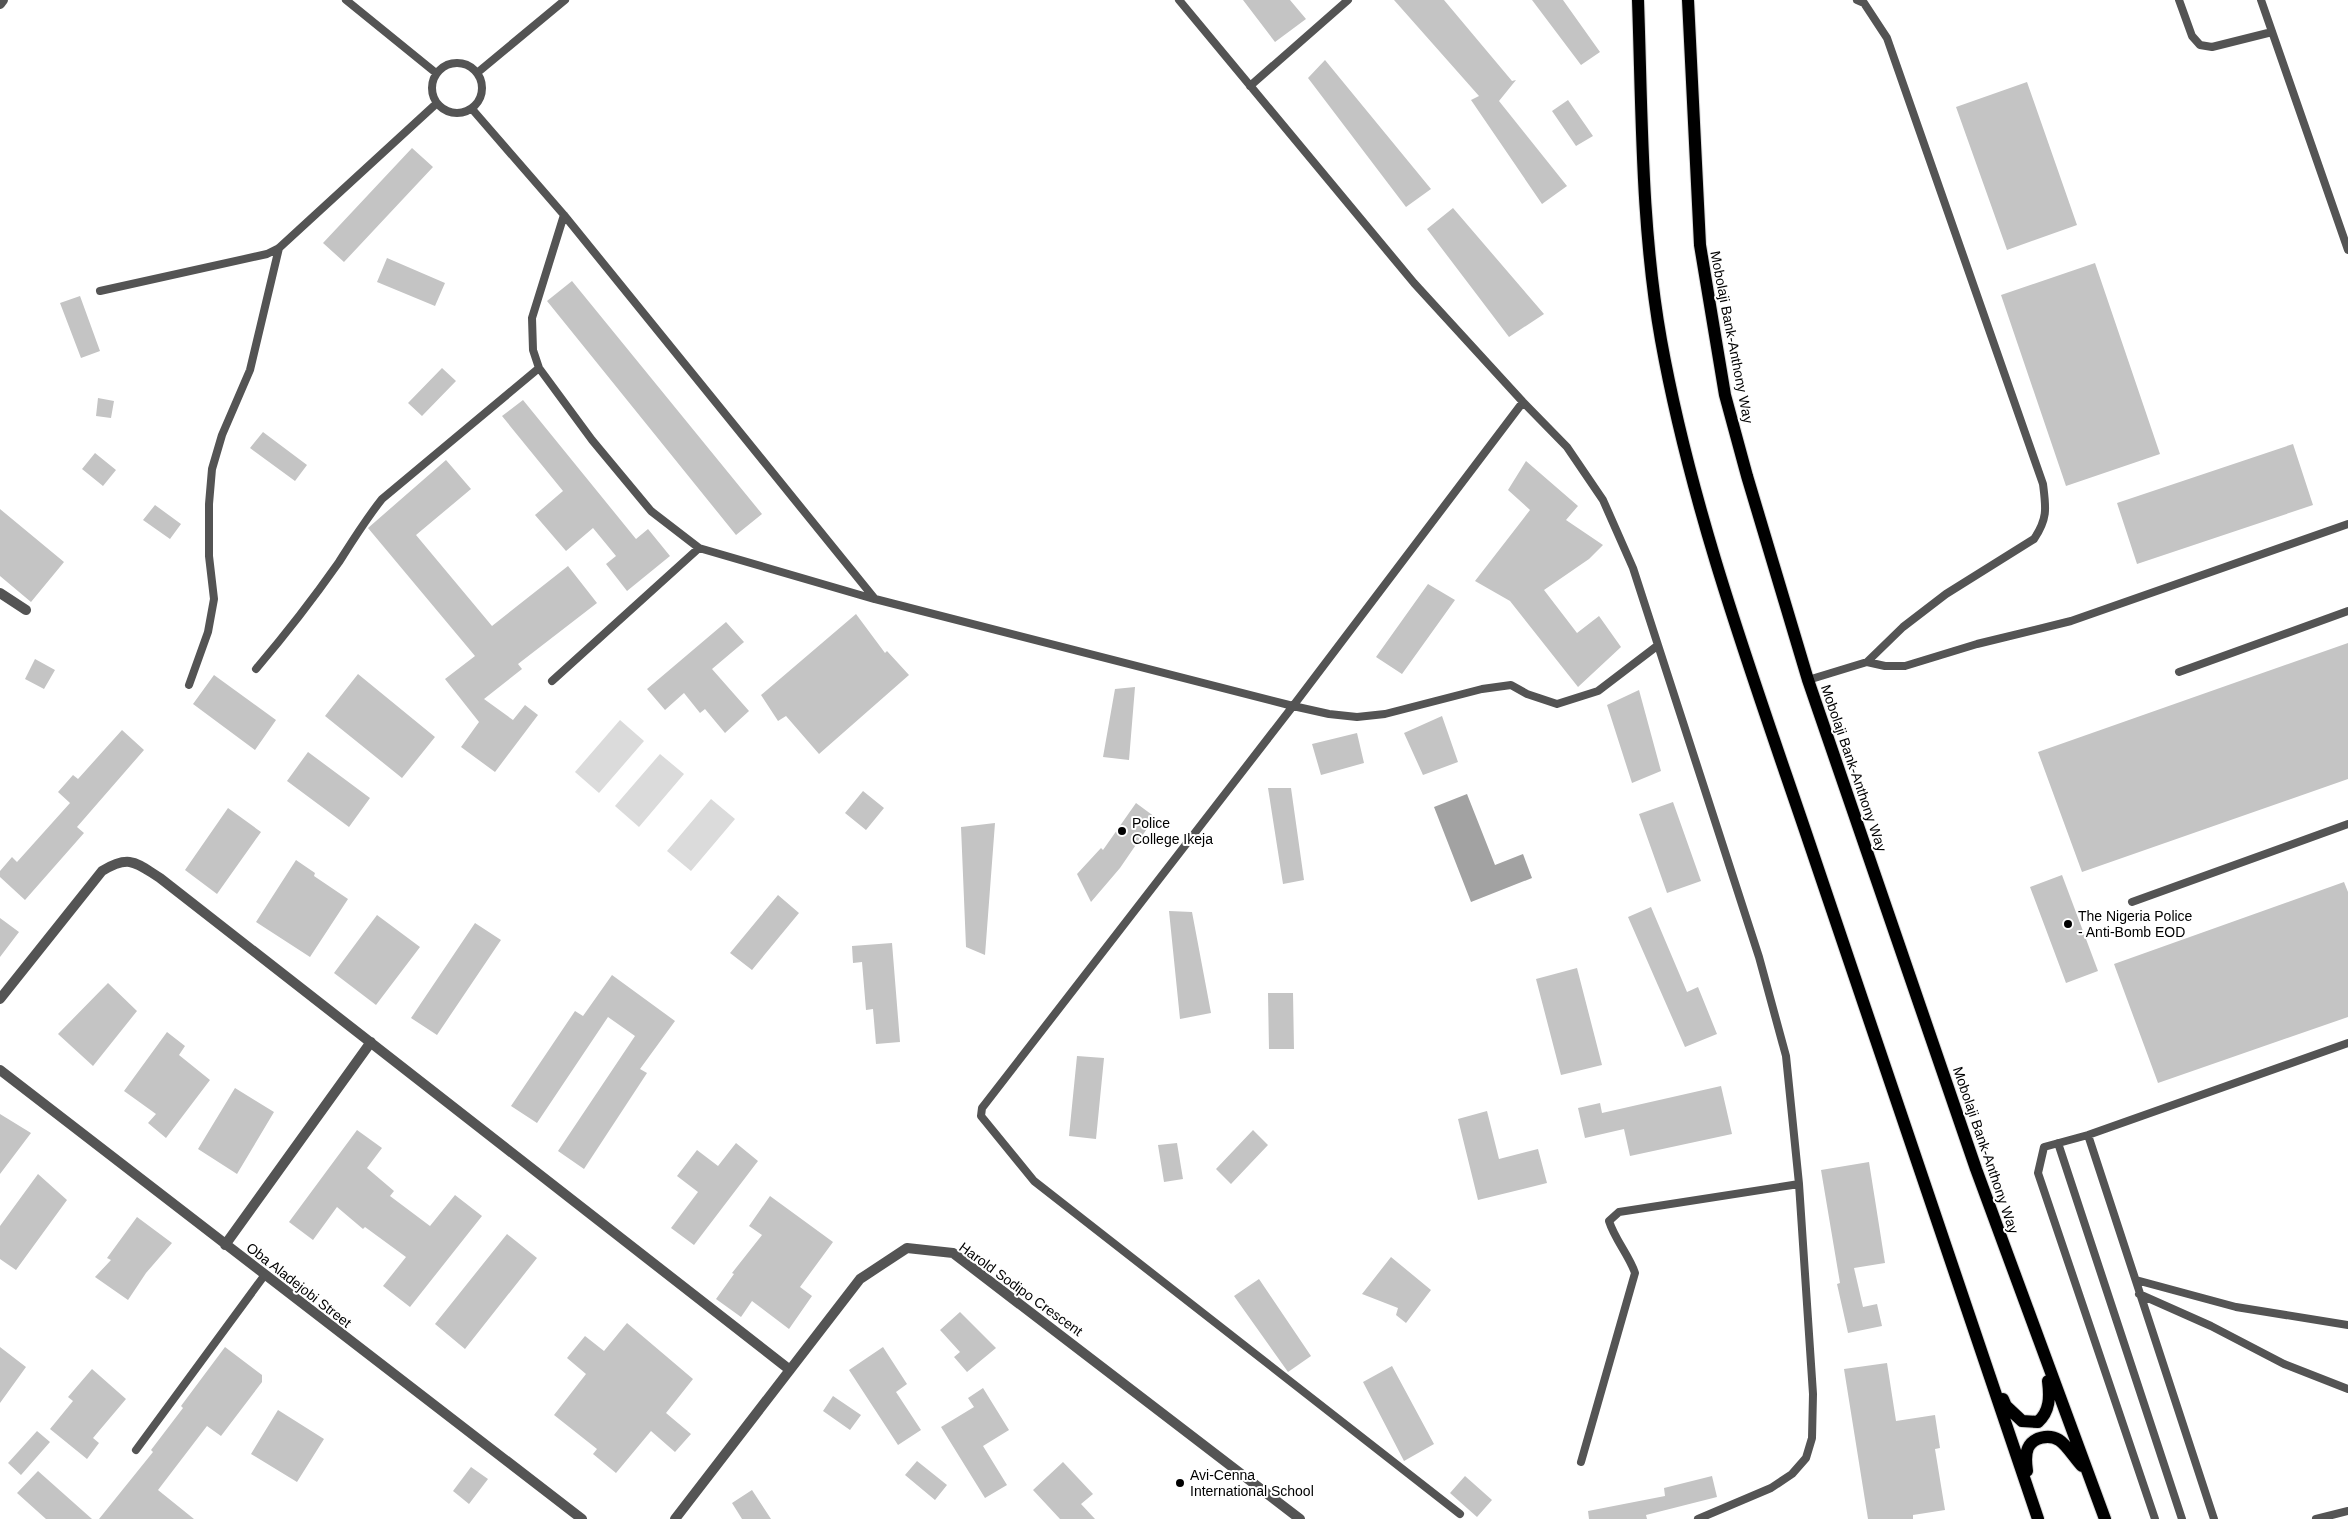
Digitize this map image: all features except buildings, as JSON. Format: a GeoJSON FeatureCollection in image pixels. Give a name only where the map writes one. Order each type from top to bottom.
{"type":"FeatureCollection","features":[{"type":"Feature","properties":{"kind":"main road"},"geometry":{"type":"LineString","coordinates":[[1638,0],[1646,224],[1652,286],[1680,435],[1699,507],[1760,698],[2038,1519]]}},
{"type":"Feature","properties":{"kind":"main road","name":"Mobolaji Bank-Anthony Way"},"geometry":{"type":"LineString","coordinates":[[1688,0],[1700,245],[1725,395],[1742,458],[1808,680],[1976,1169],[2104,1519]]}},
{"type":"Feature","properties":{"kind":"main road"},"geometry":{"type":"LineString","coordinates":[[1991,1377],[2006,1406],[2014,1414],[2022,1421],[2038,1422],[2043,1417],[2049,1404],[2043,1355]]}},
{"type":"Feature","properties":{"kind":"main road"},"geometry":{"type":"LineString","coordinates":[[2030,1494],[2026,1458],[2028,1447],[2036,1440],[2044,1437],[2053,1437],[2061,1441],[2086,1470]]}},
{"type":"Feature","properties":{"kind":"street"},"geometry":{"type":"LineString","coordinates":[[0,4],[3,0]]}},
{"type":"Feature","properties":{"kind":"street"},"geometry":{"type":"LineString","coordinates":[[0,593],[26,610]]}},
{"type":"Feature","properties":{"kind":"street"},"geometry":{"type":"LineString","coordinates":[[0,998],[102,871],[115,863],[133,861],[160,878],[790,1370]]}},
{"type":"Feature","properties":{"kind":"street"},"geometry":{"type":"LineString","coordinates":[[225,1245],[371,1042]]}},
{"type":"Feature","properties":{"kind":"street","name":"Oba Aladejobi Street"},"geometry":{"type":"LineString","coordinates":[[0,1070],[264,1276],[582,1519]]}},
{"type":"Feature","properties":{"kind":"street","name":"Harold Sodipo Crescent"},"geometry":{"type":"LineString","coordinates":[[675,1519],[860,1279],[907,1248],[953,1253],[1300,1519]]}},
{"type":"Feature","properties":{"kind":"lane"},"geometry":{"type":"LineString","coordinates":[[346,0],[436,73]]}},
{"type":"Feature","properties":{"kind":"lane"},"geometry":{"type":"LineString","coordinates":[[477,73],[565,0]]}},
{"type":"Feature","properties":{"kind":"lane"},"geometry":{"type":"LineString","coordinates":[[1179,0],[1414,283],[1567,447],[1603,500],[1633,568],[1758,957],[1786,1056],[1799,1184],[1813,1394],[1810,1444],[1806,1458],[1792,1474],[1771,1488],[1698,1519]]}},
{"type":"Feature","properties":{"kind":"lane"},"geometry":{"type":"LineString","coordinates":[[1250,86],[1348,0]]}},
{"type":"Feature","properties":{"kind":"lane"},"geometry":{"type":"LineString","coordinates":[[1808,680],[1867,662],[1903,627],[1946,594],[2034,539],[2043,525],[2046,509],[2043,484],[1887,38],[1864,3],[1858,0]]}},
{"type":"Feature","properties":{"kind":"lane"},"geometry":{"type":"LineString","coordinates":[[2179,0],[2192,36],[2200,45],[2212,47],[2272,32]]}},
{"type":"Feature","properties":{"kind":"lane"},"geometry":{"type":"LineString","coordinates":[[2261,0],[2348,250]]}},
{"type":"Feature","properties":{"kind":"lane"},"geometry":{"type":"LineString","coordinates":[[457,62],[472,67],[477,73],[482,88],[478,103],[472,108],[465,112],[449,112],[436,103],[432,88],[436,73],[449,64],[457,62]]}},
{"type":"Feature","properties":{"kind":"lane"},"geometry":{"type":"LineString","coordinates":[[100,292],[254,258],[278,248],[436,103]]}},
{"type":"Feature","properties":{"kind":"lane"},"geometry":{"type":"LineString","coordinates":[[472,108],[564,215],[875,599]]}},
{"type":"Feature","properties":{"kind":"lane"},"geometry":{"type":"LineString","coordinates":[[564,215],[532,318],[533,350],[538,368],[592,440],[651,511],[699,548],[875,599],[1293,706],[1329,714],[1357,717],[1385,714],[1482,689],[1511,685],[1527,694],[1557,704],[1598,691],[1657,646]]}},
{"type":"Feature","properties":{"kind":"lane"},"geometry":{"type":"LineString","coordinates":[[189,685],[208,632],[214,599],[209,556],[208,504],[212,469],[222,435],[250,370],[278,248]]}},
{"type":"Feature","properties":{"kind":"lane"},"geometry":{"type":"LineString","coordinates":[[256,669],[286,633],[339,562],[364,521],[382,499],[538,368]]}},
{"type":"Feature","properties":{"kind":"lane"},"geometry":{"type":"LineString","coordinates":[[1460,1514],[1034,1181],[981,1116],[982,1108],[1293,706],[1523,402]]}},
{"type":"Feature","properties":{"kind":"lane"},"geometry":{"type":"LineString","coordinates":[[1867,662],[1885,666],[1905,666],[1977,644],[2070,622],[2348,524]]}},
{"type":"Feature","properties":{"kind":"lane"},"geometry":{"type":"LineString","coordinates":[[552,681],[699,548]]}},
{"type":"Feature","properties":{"kind":"lane"},"geometry":{"type":"LineString","coordinates":[[2179,672],[2348,611]]}},
{"type":"Feature","properties":{"kind":"lane"},"geometry":{"type":"LineString","coordinates":[[2132,902],[2348,824]]}},
{"type":"Feature","properties":{"kind":"lane"},"geometry":{"type":"LineString","coordinates":[[2155,1519],[2038,1173],[2044,1147],[2088,1135],[2348,1043]]}},
{"type":"Feature","properties":{"kind":"lane"},"geometry":{"type":"LineString","coordinates":[[2088,1135],[2214,1519]]}},
{"type":"Feature","properties":{"kind":"lane"},"geometry":{"type":"LineString","coordinates":[[2058,1143],[2182,1519]]}},
{"type":"Feature","properties":{"kind":"lane"},"geometry":{"type":"LineString","coordinates":[[1582,1462],[1635,1273],[1613,1233],[1609,1221],[1619,1212],[1799,1184]]}},
{"type":"Feature","properties":{"kind":"lane"},"geometry":{"type":"LineString","coordinates":[[136,1450],[264,1276]]}},
{"type":"Feature","properties":{"kind":"lane"},"geometry":{"type":"LineString","coordinates":[[2136,1280],[2236,1307],[2348,1325]]}},
{"type":"Feature","properties":{"kind":"lane"},"geometry":{"type":"LineString","coordinates":[[2139,1294],[2211,1326],[2284,1364],[2348,1389]]}},
{"type":"Feature","properties":{"kind":"lane"},"geometry":{"type":"LineString","coordinates":[[2316,1519],[2348,1511]]}},
{"type":"Feature","properties":{"kind":"shaded area"},"geometry":{"type":"Polygon","coordinates":[[[620,720],[644,741],[599,793],[575,772],[620,720]]]}},
{"type":"Feature","properties":{"kind":"shaded area"},"geometry":{"type":"Polygon","coordinates":[[[660,754],[684,774],[639,827],[615,806],[660,754]]]}},
{"type":"Feature","properties":{"kind":"shaded area"},"geometry":{"type":"Polygon","coordinates":[[[1467,794],[1495,865],[1523,854],[1532,878],[1471,902],[1434,807],[1467,794]]]}},
{"type":"Feature","properties":{"kind":"shaded area"},"geometry":{"type":"Polygon","coordinates":[[[711,799],[735,819],[691,871],[667,851],[711,799]]]}},
{"type":"Feature","properties":{"kind":"place","name":"Police College Ikeja"},"geometry":{"type":"Point","coordinates":[1122,831]}},
{"type":"Feature","properties":{"kind":"place","name":"The Nigeria Police - Anti-Bomb EOD"},"geometry":{"type":"Point","coordinates":[2068,924]}},
{"type":"Feature","properties":{"kind":"place","name":"Avi-Cenna International School"},"geometry":{"type":"Point","coordinates":[1180,1483]}}]}
